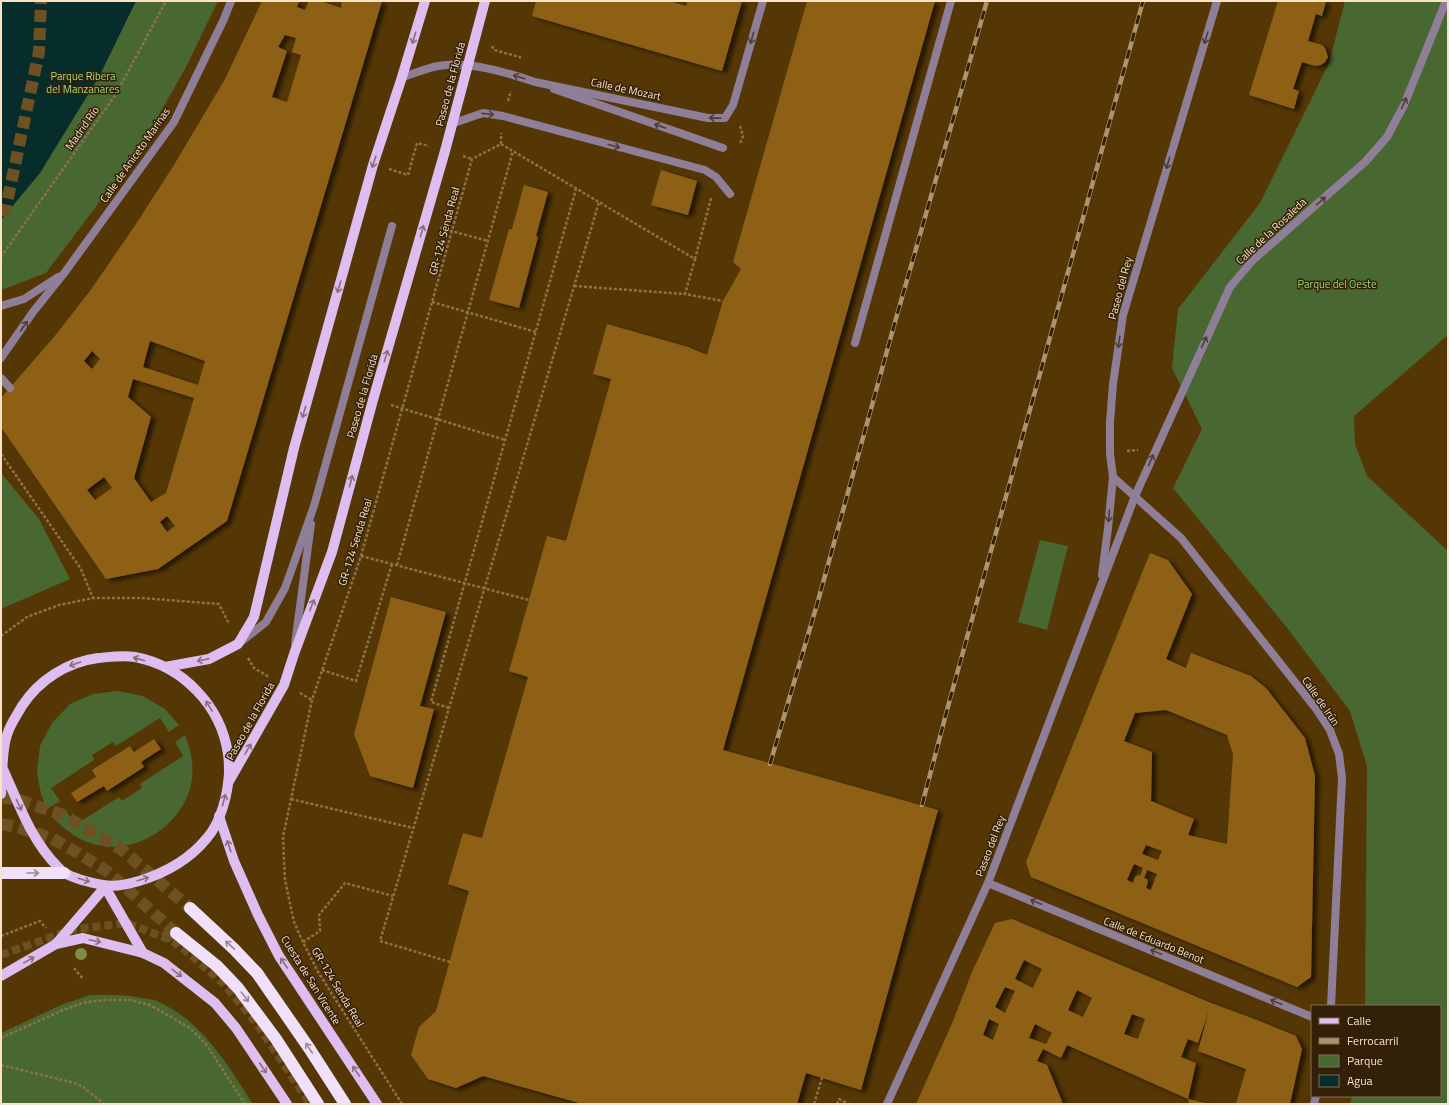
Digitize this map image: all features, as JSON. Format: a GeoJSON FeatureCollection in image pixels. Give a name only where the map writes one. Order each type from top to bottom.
{"type":"FeatureCollection","features":[{"type":"Feature","properties":{"kind":"highway"},"geometry":{"type":"LineString","coordinates":[[1,873],[64,873]]}},
{"type":"Feature","properties":{"kind":"highway"},"geometry":{"type":"LineString","coordinates":[[190,908],[234,949],[257,973],[309,1048],[345,1104]]}},
{"type":"Feature","properties":{"kind":"highway"},"geometry":{"type":"LineString","coordinates":[[176,933],[217,966],[238,988],[276,1039],[318,1104]]}},
{"type":"Feature","properties":{"kind":"main road"},"geometry":{"type":"LineString","coordinates":[[165,667],[209,659],[238,644],[254,617],[294,448],[373,165],[425,1]]}},
{"type":"Feature","properties":{"kind":"main road","name":"Paseo de la Florida"},"geometry":{"type":"LineString","coordinates":[[228,783],[284,685],[332,552],[373,400],[445,151],[485,1]]}},
{"type":"Feature","properties":{"kind":"main road"},"geometry":{"type":"LineString","coordinates":[[1,794],[3,770],[6,735],[14,718],[28,697],[45,680],[71,665],[90,659],[113,656],[134,657],[165,667],[189,682],[208,703],[221,728],[228,755],[228,783],[219,816],[208,837],[192,854],[177,864],[149,878],[126,884],[105,887],[64,873],[51,860],[30,828],[3,770]]}},
{"type":"Feature","properties":{"kind":"main road","name":"Cuesta de San Vicente"},"geometry":{"type":"LineString","coordinates":[[219,816],[234,861],[258,915],[279,956],[377,1104]]}},
{"type":"Feature","properties":{"kind":"main road"},"geometry":{"type":"LineString","coordinates":[[56,944],[105,887]]}},
{"type":"Feature","properties":{"kind":"main road"},"geometry":{"type":"LineString","coordinates":[[105,887],[143,953]]}},
{"type":"Feature","properties":{"kind":"main road"},"geometry":{"type":"LineString","coordinates":[[1,976],[56,944],[83,938],[116,945],[143,953],[164,963],[215,1003],[236,1028],[287,1104]]}},
{"type":"Feature","properties":{"kind":"street","name":"Calle de Aniceto Marinas"},"geometry":{"type":"LineString","coordinates":[[1,358],[33,312],[65,272],[174,122],[231,1]]}},
{"type":"Feature","properties":{"kind":"street","name":"Calle de Mozart"},"geometry":{"type":"LineString","coordinates":[[402,77],[438,66],[467,64],[516,75],[535,82],[708,118],[725,118],[733,105],[763,1]]}},
{"type":"Feature","properties":{"kind":"street"},"geometry":{"type":"LineString","coordinates":[[855,343],[951,1]]}},
{"type":"Feature","properties":{"kind":"street","name":"Paseo del Rey"},"geometry":{"type":"LineString","coordinates":[[1100,590],[1113,477],[1110,454],[1110,422],[1113,384],[1122,316],[1217,1]]}},
{"type":"Feature","properties":{"kind":"street","name":"Calle de la Rosaleda"},"geometry":{"type":"LineString","coordinates":[[1135,496],[1230,287],[1253,260],[1365,162],[1387,137],[1404,105],[1446,1]]}},
{"type":"Feature","properties":{"kind":"street"},"geometry":{"type":"LineString","coordinates":[[535,82],[723,148]]}},
{"type":"Feature","properties":{"kind":"street"},"geometry":{"type":"LineString","coordinates":[[452,124],[483,113],[503,116],[705,170],[716,177],[730,194]]}},
{"type":"Feature","properties":{"kind":"street"},"geometry":{"type":"LineString","coordinates":[[238,644],[266,622],[285,588],[314,506],[392,226]]}},
{"type":"Feature","properties":{"kind":"street","name":"Calle de Aniceto Marinas"},"geometry":{"type":"LineString","coordinates":[[1,306],[24,299],[65,272]]}},
{"type":"Feature","properties":{"kind":"street"},"geometry":{"type":"LineString","coordinates":[[1,378],[10,388]]}},
{"type":"Feature","properties":{"kind":"street","name":"Calle de Irún"},"geometry":{"type":"LineString","coordinates":[[1113,477],[1181,538],[1317,710],[1330,730],[1339,754],[1342,778],[1331,1005]]}},
{"type":"Feature","properties":{"kind":"street","name":"Paseo del Rey"},"geometry":{"type":"LineString","coordinates":[[887,1104],[988,883],[1135,496]]}},
{"type":"Feature","properties":{"kind":"street"},"geometry":{"type":"LineString","coordinates":[[294,654],[314,506]]}},
{"type":"Feature","properties":{"kind":"street","name":"Calle de Eduardo Benot"},"geometry":{"type":"LineString","coordinates":[[988,883],[1311,1017]]}},
{"type":"Feature","properties":{"kind":"path","name":"Madrid Río"},"geometry":{"type":"LineString","coordinates":[[1,257],[116,94],[166,1]]}},
{"type":"Feature","properties":{"kind":"path"},"geometry":{"type":"LineString","coordinates":[[491,44],[494,50],[520,57],[503,116],[501,144]]}},
{"type":"Feature","properties":{"kind":"path"},"geometry":{"type":"LineString","coordinates":[[373,165],[408,175],[417,143],[472,159],[501,144]]}},
{"type":"Feature","properties":{"kind":"path"},"geometry":{"type":"LineString","coordinates":[[501,144],[695,259],[686,294]]}},
{"type":"Feature","properties":{"kind":"path"},"geometry":{"type":"LineString","coordinates":[[396,565],[513,151]]}},
{"type":"Feature","properties":{"kind":"path","name":"GR-124 Senda Real"},"geometry":{"type":"LineString","coordinates":[[402,1104],[318,972],[294,922],[285,880],[283,837],[312,700],[361,556],[472,159]]}},
{"type":"Feature","properties":{"kind":"path"},"geometry":{"type":"LineString","coordinates":[[449,708],[431,702],[576,189]]}},
{"type":"Feature","properties":{"kind":"path"},"geometry":{"type":"LineString","coordinates":[[450,962],[380,941],[599,202]]}},
{"type":"Feature","properties":{"kind":"path"},"geometry":{"type":"LineString","coordinates":[[424,224],[488,241]]}},
{"type":"Feature","properties":{"kind":"path"},"geometry":{"type":"LineString","coordinates":[[574,286],[686,294],[723,301]]}},
{"type":"Feature","properties":{"kind":"path"},"geometry":{"type":"LineString","coordinates":[[432,302],[536,332]]}},
{"type":"Feature","properties":{"kind":"path"},"geometry":{"type":"LineString","coordinates":[[373,400],[505,440]]}},
{"type":"Feature","properties":{"kind":"path"},"geometry":{"type":"LineString","coordinates":[[1,454],[81,569],[93,598]]}},
{"type":"Feature","properties":{"kind":"path"},"geometry":{"type":"LineString","coordinates":[[361,556],[529,600]]}},
{"type":"Feature","properties":{"kind":"path"},"geometry":{"type":"LineString","coordinates":[[322,670],[356,681],[392,564]]}},
{"type":"Feature","properties":{"kind":"path"},"geometry":{"type":"LineString","coordinates":[[1,636],[27,617],[59,605],[93,598],[141,598],[219,604],[238,644],[254,668],[312,700]]}},
{"type":"Feature","properties":{"kind":"path"},"geometry":{"type":"LineString","coordinates":[[291,799],[413,828]]}},
{"type":"Feature","properties":{"kind":"path"},"geometry":{"type":"LineString","coordinates":[[303,942],[320,931],[319,915],[345,883],[393,896]]}},
{"type":"Feature","properties":{"kind":"path"},"geometry":{"type":"LineString","coordinates":[[1,936],[40,920],[47,930]]}},
{"type":"Feature","properties":{"kind":"path"},"geometry":{"type":"LineString","coordinates":[[74,968],[83,980]]}},
{"type":"Feature","properties":{"kind":"path"},"geometry":{"type":"LineString","coordinates":[[1,1038],[63,1010],[86,1002],[130,1000],[150,1005],[190,1028],[206,1044],[245,1104]]}},
{"type":"Feature","properties":{"kind":"path"},"geometry":{"type":"LineString","coordinates":[[1,1065],[75,1083],[83,1087],[104,1104]]}},
{"type":"Feature","properties":{"kind":"path"},"geometry":{"type":"LineString","coordinates":[[814,1104],[822,1078]]}},
{"type":"Feature","properties":{"kind":"path"},"geometry":{"type":"LineString","coordinates":[[837,1104],[839,1099],[849,1104]]}},
{"type":"Feature","properties":{"kind":"green space","name":"Parque Ribera del Manzanares"},"geometry":{"type":"Polygon","coordinates":[[[1,1],[218,1],[185,69],[140,148],[46,273],[1,290],[1,1]]]}},
{"type":"Feature","properties":{"kind":"green space","name":"Parque del Oeste"},"geometry":{"type":"Polygon","coordinates":[[[1345,1],[1448,1],[1448,335],[1354,416],[1355,444],[1367,476],[1448,551],[1448,1104],[1350,1104],[1352,1097],[1441,1097],[1441,1005],[1365,1005],[1367,766],[1350,711],[1288,629],[1173,488],[1202,429],[1172,368],[1178,309],[1260,203],[1329,63],[1345,1]]]}},
{"type":"Feature","properties":{"kind":"green space"},"geometry":{"type":"Polygon","coordinates":[[[1,473],[39,519],[70,579],[1,609],[1,473]]]}},
{"type":"Feature","properties":{"kind":"green space"},"geometry":{"type":"Polygon","coordinates":[[[1040,540],[1068,546],[1047,630],[1018,622],[1040,540]]]}},
{"type":"Feature","properties":{"kind":"green space"},"geometry":{"type":"Polygon","coordinates":[[[118,691],[143,696],[165,709],[179,725],[169,732],[160,718],[116,746],[113,742],[92,755],[94,760],[51,788],[60,801],[47,809],[41,794],[37,772],[40,746],[52,723],[70,704],[93,694],[118,691]]]}},
{"type":"Feature","properties":{"kind":"green space"},"geometry":{"type":"Polygon","coordinates":[[[185,735],[192,762],[192,782],[190,789],[184,804],[174,817],[163,828],[149,837],[135,843],[119,846],[103,846],[78,838],[54,819],[66,811],[75,825],[119,797],[122,801],[142,788],[140,784],[183,756],[175,742],[185,735]]]}},
{"type":"Feature","properties":{"kind":"green space"},"geometry":{"type":"Polygon","coordinates":[[[90,995],[122,995],[151,999],[173,1010],[187,1020],[212,1045],[253,1104],[1,1104],[1,1033],[61,1005],[90,995]]]}},
{"type":"Feature","properties":{"kind":"water"},"geometry":{"type":"Polygon","coordinates":[[[1,1],[136,1],[100,75],[40,173],[1,220],[1,1]]]}},
{"type":"Feature","properties":{"kind":"building"},"geometry":{"type":"Polygon","coordinates":[[[262,1],[299,1],[297,7],[305,10],[309,1],[321,1],[341,8],[342,1],[382,1],[227,521],[158,569],[106,579],[1,427],[1,398],[54,337],[90,291],[174,165],[225,79],[262,1]],[[285,35],[278,47],[287,51],[272,97],[287,102],[301,55],[292,52],[296,38],[285,35]],[[150,341],[143,367],[198,385],[205,361],[150,341]],[[92,351],[84,361],[92,369],[100,359],[92,351]],[[133,379],[128,397],[151,417],[134,478],[151,502],[166,493],[194,398],[133,379]],[[104,477],[87,490],[95,500],[112,488],[104,477]],[[167,516],[160,522],[167,532],[175,526],[167,516]]]}},
{"type":"Feature","properties":{"kind":"building"},"geometry":{"type":"Polygon","coordinates":[[[536,1],[669,1],[686,6],[688,1],[742,1],[722,71],[532,16],[536,1]]]}},
{"type":"Feature","properties":{"kind":"building"},"geometry":{"type":"Polygon","coordinates":[[[807,1],[935,1],[723,750],[938,810],[861,1090],[806,1073],[797,1104],[583,1104],[483,1076],[456,1088],[428,1079],[411,1055],[419,1027],[436,1011],[469,891],[448,884],[463,833],[482,838],[528,677],[509,671],[547,536],[566,541],[611,379],[593,374],[607,324],[688,347],[707,355],[723,301],[741,269],[733,262],[807,1]]]}},
{"type":"Feature","properties":{"kind":"building"},"geometry":{"type":"Polygon","coordinates":[[[1278,1],[1326,1],[1322,16],[1316,14],[1308,41],[1322,45],[1325,48],[1328,57],[1321,65],[1315,66],[1302,62],[1293,89],[1299,91],[1294,109],[1249,95],[1278,1]]]}},
{"type":"Feature","properties":{"kind":"building"},"geometry":{"type":"Polygon","coordinates":[[[661,170],[697,181],[688,215],[651,205],[661,170]]]}},
{"type":"Feature","properties":{"kind":"building"},"geometry":{"type":"Polygon","coordinates":[[[524,185],[548,192],[536,236],[538,237],[519,308],[489,300],[509,229],[512,229],[524,185]]]}},
{"type":"Feature","properties":{"kind":"building"},"geometry":{"type":"Polygon","coordinates":[[[1150,553],[1168,560],[1192,594],[1166,659],[1186,668],[1191,653],[1251,676],[1266,688],[1305,738],[1315,776],[1311,977],[1297,987],[1031,877],[1026,862],[1150,553]],[[1166,710],[1135,713],[1124,741],[1152,752],[1151,801],[1194,819],[1188,835],[1227,844],[1233,754],[1227,735],[1166,710]],[[1146,845],[1142,854],[1158,860],[1162,851],[1146,845]],[[1134,864],[1127,880],[1133,883],[1135,877],[1138,875],[1140,876],[1143,868],[1134,864]],[[1147,870],[1144,878],[1147,879],[1148,882],[1146,888],[1151,890],[1157,874],[1147,870]]]}},
{"type":"Feature","properties":{"kind":"building"},"geometry":{"type":"Polygon","coordinates":[[[391,597],[446,612],[420,706],[434,709],[413,788],[370,776],[354,734],[391,597]]]}},
{"type":"Feature","properties":{"kind":"building"},"geometry":{"type":"Polygon","coordinates":[[[154,739],[161,749],[141,762],[144,767],[107,791],[104,786],[77,802],[71,793],[96,777],[92,770],[130,746],[134,752],[154,739]]]}},
{"type":"Feature","properties":{"kind":"building"},"geometry":{"type":"Polygon","coordinates":[[[1012,919],[1211,1003],[1296,1036],[1302,1049],[1290,1104],[1236,1104],[1246,1069],[1198,1051],[1209,1010],[1198,1043],[1188,1039],[1181,1057],[1196,1063],[1188,1099],[1067,1045],[1061,1058],[1043,1049],[1037,1061],[1047,1065],[1063,1104],[916,1104],[953,1021],[972,972],[995,923],[1012,919]],[[1024,960],[1015,979],[1033,988],[1042,969],[1024,960]],[[1005,987],[995,1007],[1005,1013],[1015,991],[1005,987]],[[1077,990],[1068,1010],[1083,1017],[1092,998],[1077,990]],[[1132,1014],[1124,1034],[1138,1039],[1145,1019],[1132,1014]],[[989,1019],[983,1035],[993,1040],[999,1024],[989,1019]],[[1035,1024],[1029,1038],[1046,1044],[1052,1033],[1035,1024]]]}},
{"type":"Feature","properties":{"kind":"building"},"geometry":{"type":"Polygon","coordinates":[[[1188,1099],[1205,1103],[1205,1104],[1189,1104],[1188,1099]]]}},
{"type":"Feature","properties":{"kind":"tunnel"},"geometry":{"type":"LineString","coordinates":[[1,215],[6,207],[39,52],[41,1]]}},
{"type":"Feature","properties":{"kind":"tunnel"},"geometry":{"type":"LineString","coordinates":[[1,797],[19,800],[63,815],[121,849],[190,908]]}},
{"type":"Feature","properties":{"kind":"tunnel"},"geometry":{"type":"LineString","coordinates":[[1,824],[17,827],[51,838],[78,853],[108,872],[176,933]]}},
{"type":"Feature","properties":{"kind":"tunnel"},"geometry":{"type":"LineString","coordinates":[[1,955],[71,930],[127,923],[168,939],[179,945],[223,983],[257,1024],[310,1104]]}},
{"type":"Feature","properties":{"kind":"tunnel"},"geometry":{"type":"LineString","coordinates":[[165,930],[179,945]]}},
{"type":"Feature","properties":{"kind":"railway"},"geometry":{"type":"LineString","coordinates":[[770,764],[818,601],[895,322],[987,1]]}},
{"type":"Feature","properties":{"kind":"railway"},"geometry":{"type":"LineString","coordinates":[[922,805],[1143,1]]}}]}
